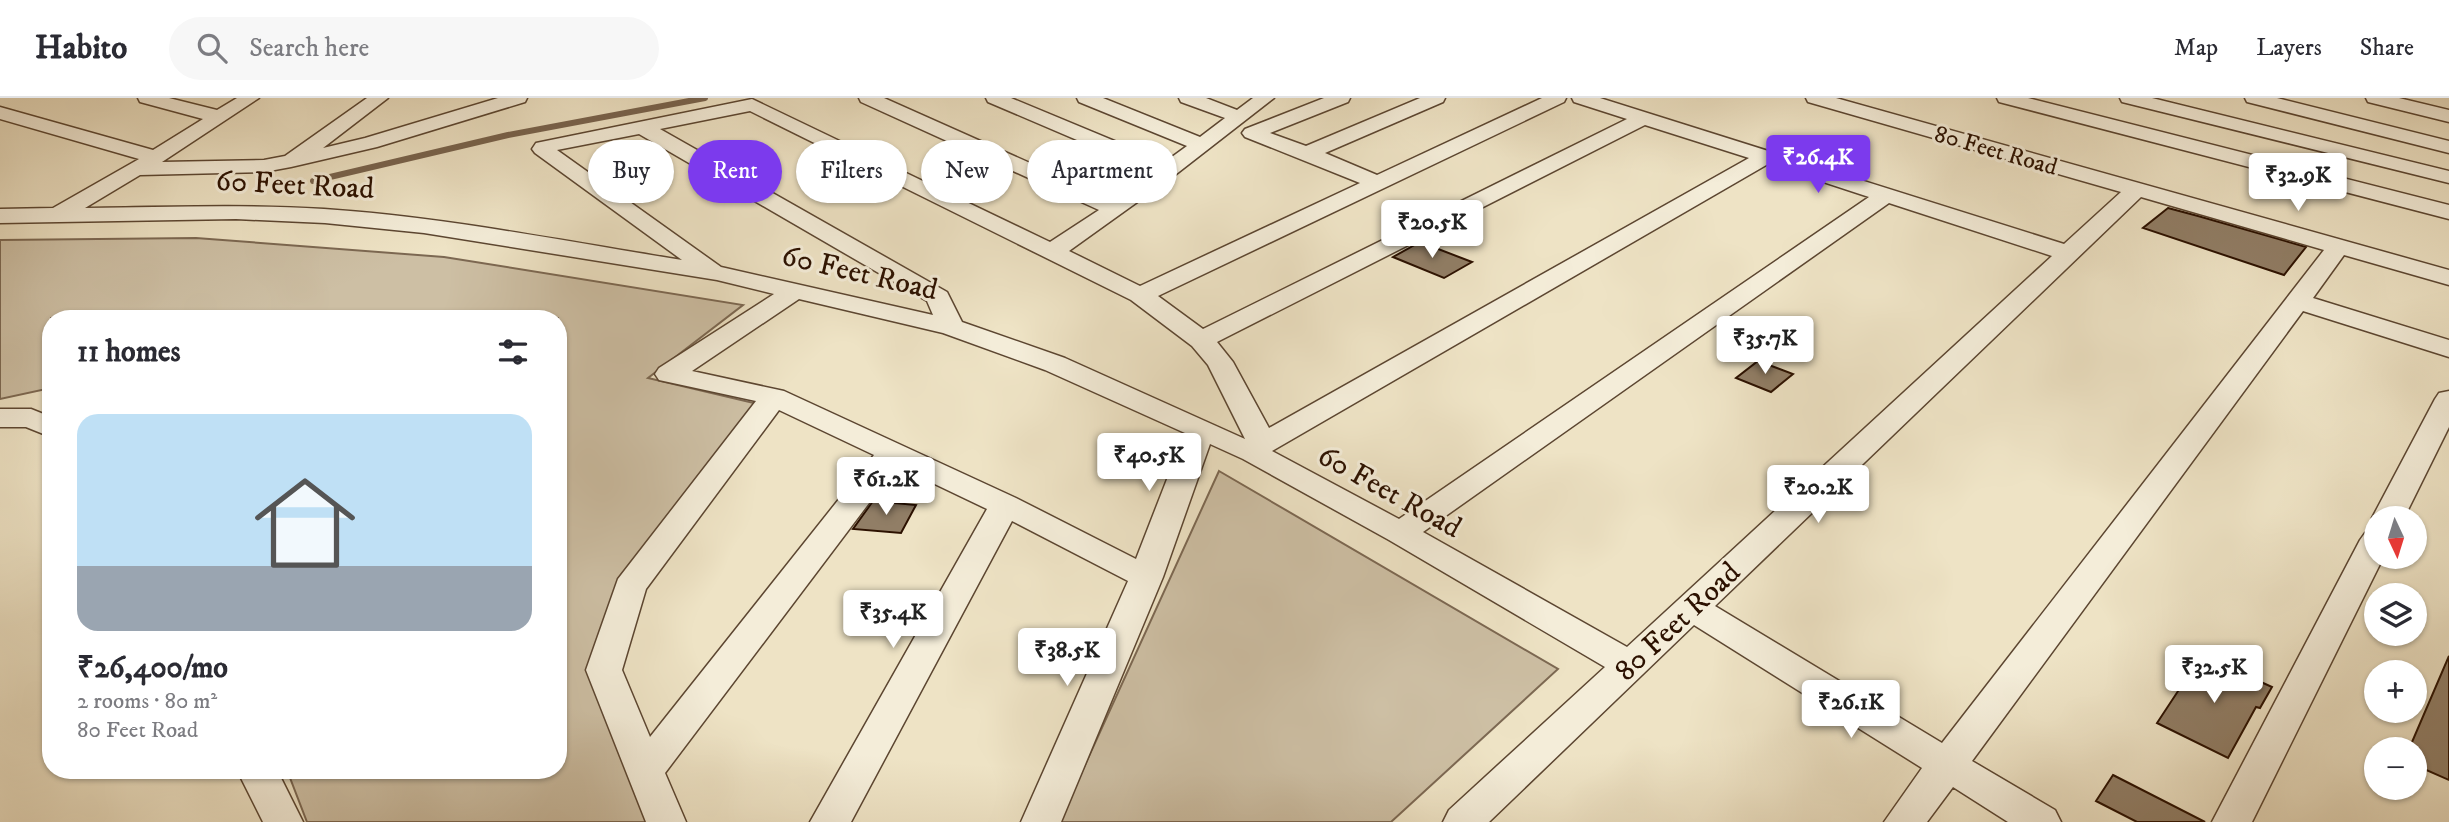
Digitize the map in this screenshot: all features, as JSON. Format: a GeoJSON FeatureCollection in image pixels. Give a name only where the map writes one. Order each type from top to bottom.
{"type":"FeatureCollection","features":[{"type":"Feature","properties":{"kind":"street"},"geometry":{"type":"LineString","coordinates":[[147,98],[220,117]]}},
{"type":"Feature","properties":{"kind":"street"},"geometry":{"type":"LineString","coordinates":[[58,214],[135,170],[250,98]]}},
{"type":"Feature","properties":{"kind":"street"},"geometry":{"type":"LineString","coordinates":[[291,161],[379,98]]}},
{"type":"Feature","properties":{"kind":"street"},"geometry":{"type":"LineString","coordinates":[[135,170],[264,166],[291,161],[370,143],[518,98]]}},
{"type":"Feature","properties":{"kind":"street"},"geometry":{"type":"LineString","coordinates":[[717,274],[542,149],[547,144],[786,98]]}},
{"type":"Feature","properties":{"kind":"street"},"geometry":{"type":"LineString","coordinates":[[868,98],[1115,209]]}},
{"type":"Feature","properties":{"kind":"street"},"geometry":{"type":"LineString","coordinates":[[995,98],[1095,140]]}},
{"type":"Feature","properties":{"kind":"street"},"geometry":{"type":"LineString","coordinates":[[1086,98],[1203,145]]}},
{"type":"Feature","properties":{"kind":"street"},"geometry":{"type":"LineString","coordinates":[[1188,98],[1239,117]]}},
{"type":"Feature","properties":{"kind":"street"},"geometry":{"type":"LineString","coordinates":[[1177,164],[1265,98]]}},
{"type":"Feature","properties":{"kind":"street"},"geometry":{"type":"LineString","coordinates":[[1340,98],[1252,133],[1378,183]]}},
{"type":"Feature","properties":{"kind":"street"},"geometry":{"type":"LineString","coordinates":[[1307,153],[1436,98]]}},
{"type":"Feature","properties":{"kind":"street"},"geometry":{"type":"LineString","coordinates":[[1140,295],[1557,98]]}},
{"type":"Feature","properties":{"kind":"street"},"geometry":{"type":"LineString","coordinates":[[1581,98],[2067,253]]}},
{"type":"Feature","properties":{"kind":"street","name":"80 Feet Road"},"geometry":{"type":"LineString","coordinates":[[1815,98],[2449,278]]}},
{"type":"Feature","properties":{"kind":"street"},"geometry":{"type":"LineString","coordinates":[[1867,113],[1890,98]]}},
{"type":"Feature","properties":{"kind":"street"},"geometry":{"type":"LineString","coordinates":[[2006,98],[2449,212]]}},
{"type":"Feature","properties":{"kind":"street"},"geometry":{"type":"LineString","coordinates":[[2062,112],[2080,98]]}},
{"type":"Feature","properties":{"kind":"street"},"geometry":{"type":"LineString","coordinates":[[2129,98],[2449,178]]}},
{"type":"Feature","properties":{"kind":"street"},"geometry":{"type":"LineString","coordinates":[[2254,98],[2449,147]]}},
{"type":"Feature","properties":{"kind":"street"},"geometry":{"type":"LineString","coordinates":[[2375,98],[2449,116]]}},
{"type":"Feature","properties":{"kind":"street"},"geometry":{"type":"LineString","coordinates":[[752,105],[1140,295],[1201,340],[1220,362],[1244,404],[1257,449],[1766,157]]}},
{"type":"Feature","properties":{"kind":"street"},"geometry":{"type":"LineString","coordinates":[[0,113],[156,157]]}},
{"type":"Feature","properties":{"kind":"street"},"geometry":{"type":"LineString","coordinates":[[1201,340],[1644,118]]}},
{"type":"Feature","properties":{"kind":"street"},"geometry":{"type":"LineString","coordinates":[[640,126],[938,297],[951,327]]}},
{"type":"Feature","properties":{"kind":"street","name":"80 Feet Road"},"geometry":{"type":"LineString","coordinates":[[1463,822],[2136,190]]}},
{"type":"Feature","properties":{"kind":"street"},"geometry":{"type":"LineString","coordinates":[[1400,533],[1887,195]]}},
{"type":"Feature","properties":{"kind":"street"},"geometry":{"type":"LineString","coordinates":[[1053,251],[1123,203]]}},
{"type":"Feature","properties":{"kind":"street","name":"60 Feet Road"},"geometry":{"type":"LineString","coordinates":[[0,216],[236,212],[325,216],[424,226],[717,274],[951,327],[1055,364],[1257,449],[1629,664]]}},
{"type":"Feature","properties":{"kind":"street"},"geometry":{"type":"LineString","coordinates":[[1904,822],[2337,247]]}},
{"type":"Feature","properties":{"kind":"street"},"geometry":{"type":"LineString","coordinates":[[795,291],[669,374],[774,397],[1005,505],[1146,577]]}},
{"type":"Feature","properties":{"kind":"street"},"geometry":{"type":"LineString","coordinates":[[2297,301],[2449,349]]}},
{"type":"Feature","properties":{"kind":"street"},"geometry":{"type":"LineString","coordinates":[[666,822],[604,670],[629,587],[774,397]]}},
{"type":"Feature","properties":{"kind":"street"},"geometry":{"type":"LineString","coordinates":[[2394,506],[2449,399]]}},
{"type":"Feature","properties":{"kind":"street"},"geometry":{"type":"LineString","coordinates":[[0,418],[31,418],[42,424]]}},
{"type":"Feature","properties":{"kind":"street"},"geometry":{"type":"LineString","coordinates":[[1041,822],[1146,577],[1202,428]]}},
{"type":"Feature","properties":{"kind":"street"},"geometry":{"type":"LineString","coordinates":[[645,771],[892,452]]}},
{"type":"Feature","properties":{"kind":"street"},"geometry":{"type":"LineString","coordinates":[[830,822],[1005,505]]}},
{"type":"Feature","properties":{"kind":"street"},"geometry":{"type":"LineString","coordinates":[[2232,822],[2364,564]]}},
{"type":"Feature","properties":{"kind":"street"},"geometry":{"type":"LineString","coordinates":[[1692,608],[2041,822]]}},
{"type":"Feature","properties":{"kind":"street"},"geometry":{"type":"LineString","coordinates":[[262,779],[283,822]]}},
{"type":"Feature","properties":{"kind":"shaded area"},"geometry":{"type":"Polygon","coordinates":[[[196,238],[444,257],[743,305],[648,378],[758,404],[618,592],[594,677],[655,822],[307,822],[290,779],[567,779],[567,310],[42,310],[42,390],[0,399],[0,240],[196,238]]]}},
{"type":"Feature","properties":{"kind":"shaded area"},"geometry":{"type":"Polygon","coordinates":[[[1219,471],[1558,669],[1391,822],[1059,822],[1219,471]]]}},
{"type":"Feature","properties":{"kind":"building"},"geometry":{"type":"Polygon","coordinates":[[[2168,208],[2306,247],[2284,275],[2143,228],[2168,208]]]}},
{"type":"Feature","properties":{"kind":"building"},"geometry":{"type":"Polygon","coordinates":[[[1420,242],[1472,262],[1444,278],[1393,257],[1420,242]]]}},
{"type":"Feature","properties":{"kind":"building"},"geometry":{"type":"Polygon","coordinates":[[[1758,361],[1793,374],[1771,392],[1736,378],[1758,361]]]}},
{"type":"Feature","properties":{"kind":"building"},"geometry":{"type":"Polygon","coordinates":[[[873,501],[916,505],[901,533],[853,529],[873,501]]]}},
{"type":"Feature","properties":{"kind":"building"},"geometry":{"type":"Polygon","coordinates":[[[2197,653],[2272,687],[2260,708],[2256,707],[2228,758],[2157,723],[2188,676],[2184,674],[2197,653]]]}},
{"type":"Feature","properties":{"kind":"building"},"geometry":{"type":"Polygon","coordinates":[[[2449,656],[2449,780],[2427,770],[2427,737],[2414,737],[2420,723],[2427,723],[2427,707],[2449,656]]]}},
{"type":"Feature","properties":{"kind":"building"},"geometry":{"type":"Polygon","coordinates":[[[2113,775],[2205,822],[2137,822],[2096,801],[2113,775]]]}},
{"type":"Feature","properties":{"kind":"waterway"},"geometry":{"type":"LineString","coordinates":[[313,181],[508,135],[705,98]]}}]}
